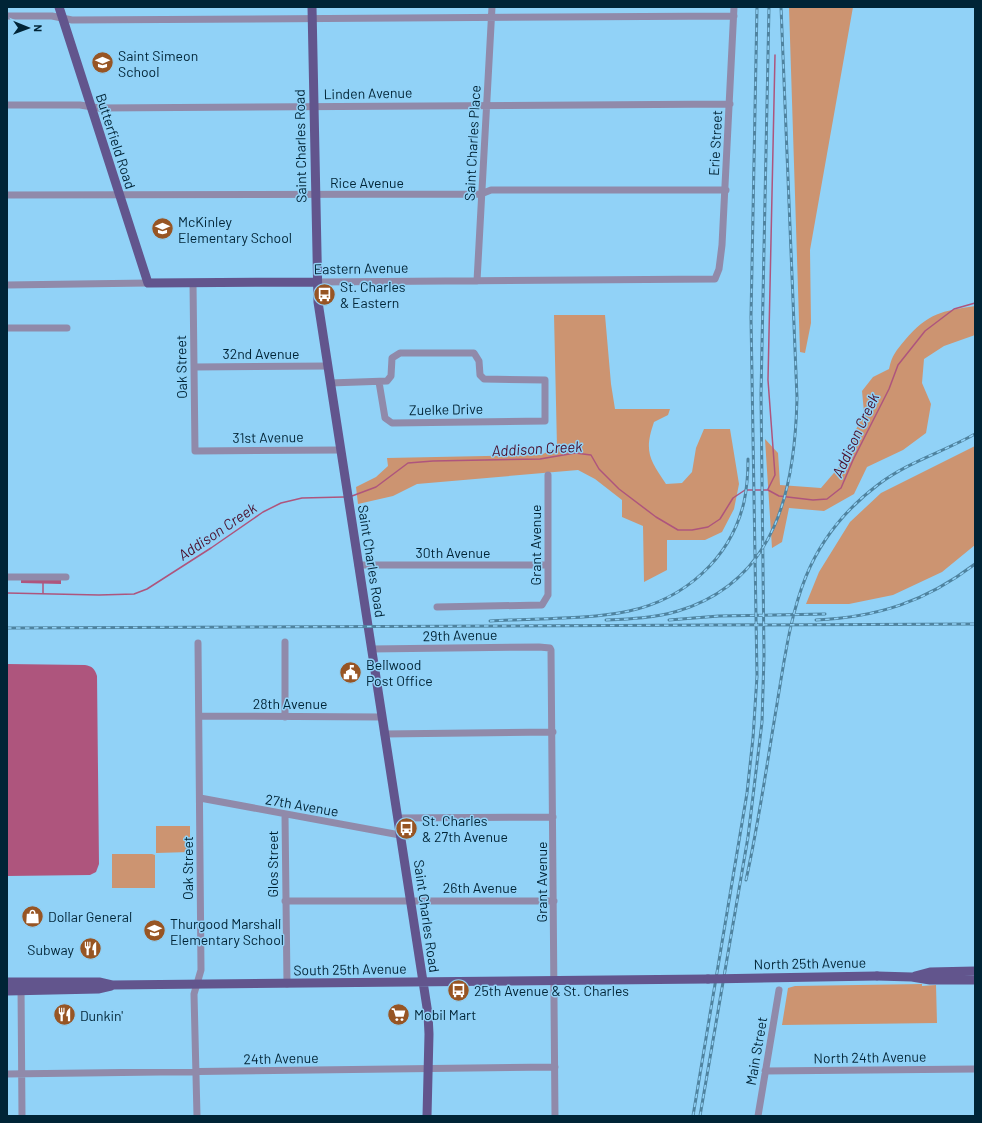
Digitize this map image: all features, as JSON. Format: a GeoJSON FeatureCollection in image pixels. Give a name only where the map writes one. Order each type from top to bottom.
{"type":"FeatureCollection","features":[{"type":"Feature","properties":{"kind":"main road","name":"Butterfield Road"},"geometry":{"type":"LineString","coordinates":[[59,7],[148,283]]}},
{"type":"Feature","properties":{"kind":"main road","name":"Saint Charles Road"},"geometry":{"type":"LineString","coordinates":[[312,7],[317,282],[330,383],[398,818],[428,1022],[427,1116]]}},
{"type":"Feature","properties":{"kind":"main road","name":"Eastern Avenue"},"geometry":{"type":"LineString","coordinates":[[148,283],[317,282]]}},
{"type":"Feature","properties":{"kind":"main road","name":"North 25th Avenue"},"geometry":{"type":"LineString","coordinates":[[708,979],[912,976],[930,972],[975,971]]}},
{"type":"Feature","properties":{"kind":"main road","name":"North 25th Avenue"},"geometry":{"type":"LineString","coordinates":[[912,976],[930,980],[975,980]]}},
{"type":"Feature","properties":{"kind":"main road","name":"South 25th Avenue"},"geometry":{"type":"LineString","coordinates":[[7,982],[93,982],[112,985],[197,985],[708,979]]}},
{"type":"Feature","properties":{"kind":"main road","name":"South 25th Avenue"},"geometry":{"type":"LineString","coordinates":[[7,991],[98,990],[112,985]]}},
{"type":"Feature","properties":{"kind":"street","name":"Saint Charles Place"},"geometry":{"type":"LineString","coordinates":[[477,281],[492,7]]}},
{"type":"Feature","properties":{"kind":"street","name":"Erie Street"},"geometry":{"type":"LineString","coordinates":[[715,279],[719,269],[722,245],[726,190],[734,7]]}},
{"type":"Feature","properties":{"kind":"street"},"geometry":{"type":"LineString","coordinates":[[7,16],[62,18],[72,20],[734,16]]}},
{"type":"Feature","properties":{"kind":"street","name":"Linden Avenue"},"geometry":{"type":"LineString","coordinates":[[7,105],[314,107],[487,104],[730,104]]}},
{"type":"Feature","properties":{"kind":"street","name":"Rice Avenue"},"geometry":{"type":"LineString","coordinates":[[7,195],[481,194],[491,190],[726,190]]}},
{"type":"Feature","properties":{"kind":"street","name":"Eastern Avenue"},"geometry":{"type":"LineString","coordinates":[[317,282],[715,279]]}},
{"type":"Feature","properties":{"kind":"street","name":"Eastern Avenue"},"geometry":{"type":"LineString","coordinates":[[7,285],[148,283]]}},
{"type":"Feature","properties":{"kind":"street","name":"Oak Street"},"geometry":{"type":"LineString","coordinates":[[193,283],[195,451]]}},
{"type":"Feature","properties":{"kind":"street"},"geometry":{"type":"LineString","coordinates":[[7,328],[67,328]]}},
{"type":"Feature","properties":{"kind":"street","name":"Zuelke Drive"},"geometry":{"type":"LineString","coordinates":[[400,353],[471,353],[478,358],[480,375],[484,379],[544,380],[545,421],[392,423],[385,418],[379,382],[387,381],[390,378],[392,358],[400,353]]}},
{"type":"Feature","properties":{"kind":"street","name":"32nd Avenue"},"geometry":{"type":"LineString","coordinates":[[194,367],[328,366]]}},
{"type":"Feature","properties":{"kind":"street"},"geometry":{"type":"LineString","coordinates":[[330,383],[379,382]]}},
{"type":"Feature","properties":{"kind":"street","name":"31st Avenue"},"geometry":{"type":"LineString","coordinates":[[195,451],[341,450]]}},
{"type":"Feature","properties":{"kind":"street","name":"Grant Avenue"},"geometry":{"type":"LineString","coordinates":[[437,607],[542,605],[548,594],[548,474]]}},
{"type":"Feature","properties":{"kind":"street","name":"30th Avenue"},"geometry":{"type":"LineString","coordinates":[[358,565],[548,566]]}},
{"type":"Feature","properties":{"kind":"street"},"geometry":{"type":"LineString","coordinates":[[7,577],[66,576]]}},
{"type":"Feature","properties":{"kind":"street"},"geometry":{"type":"LineString","coordinates":[[285,642],[285,716]]}},
{"type":"Feature","properties":{"kind":"street","name":"Oak Street"},"geometry":{"type":"LineString","coordinates":[[197,1116],[194,994],[201,970],[198,643]]}},
{"type":"Feature","properties":{"kind":"street","name":"Grant Avenue"},"geometry":{"type":"LineString","coordinates":[[550,648],[552,654],[553,732],[555,1116]]}},
{"type":"Feature","properties":{"kind":"street","name":"29th Avenue"},"geometry":{"type":"LineString","coordinates":[[371,649],[550,648]]}},
{"type":"Feature","properties":{"kind":"street","name":"28th Avenue"},"geometry":{"type":"LineString","coordinates":[[199,716],[382,717]]}},
{"type":"Feature","properties":{"kind":"street"},"geometry":{"type":"LineString","coordinates":[[384,734],[553,732]]}},
{"type":"Feature","properties":{"kind":"street","name":"27th Avenue"},"geometry":{"type":"LineString","coordinates":[[200,798],[285,815],[400,835]]}},
{"type":"Feature","properties":{"kind":"street","name":"Glos Street"},"geometry":{"type":"LineString","coordinates":[[285,815],[287,984]]}},
{"type":"Feature","properties":{"kind":"street"},"geometry":{"type":"LineString","coordinates":[[398,818],[553,818]]}},
{"type":"Feature","properties":{"kind":"street","name":"26th Avenue"},"geometry":{"type":"LineString","coordinates":[[285,901],[554,901]]}},
{"type":"Feature","properties":{"kind":"street"},"geometry":{"type":"LineString","coordinates":[[21,981],[22,1116]]}},
{"type":"Feature","properties":{"kind":"street","name":"Main Street"},"geometry":{"type":"LineString","coordinates":[[758,1116],[779,990]]}},
{"type":"Feature","properties":{"kind":"street","name":"24th Avenue"},"geometry":{"type":"LineString","coordinates":[[7,1074],[555,1067]]}},
{"type":"Feature","properties":{"kind":"street","name":"North 24th Avenue"},"geometry":{"type":"LineString","coordinates":[[765,1071],[975,1069]]}},
{"type":"Feature","properties":{"kind":"shaded area"},"geometry":{"type":"Polygon","coordinates":[[[789,7],[853,7],[810,250],[811,323],[805,353],[800,352],[789,7]]]}},
{"type":"Feature","properties":{"kind":"shaded area"},"geometry":{"type":"Polygon","coordinates":[[[975,306],[975,335],[944,346],[924,359],[922,383],[931,404],[926,433],[903,450],[867,467],[854,494],[824,511],[789,508],[782,542],[772,548],[765,439],[778,453],[780,485],[821,488],[839,467],[864,412],[862,391],[873,377],[889,369],[893,357],[899,347],[921,324],[944,312],[975,306]]]}},
{"type":"Feature","properties":{"kind":"shaded area"},"geometry":{"type":"Polygon","coordinates":[[[554,315],[605,315],[611,384],[615,409],[670,409],[668,415],[654,422],[649,440],[652,461],[666,484],[682,483],[692,472],[696,448],[704,429],[730,429],[739,484],[734,509],[722,532],[705,540],[667,540],[667,570],[644,582],[643,526],[622,517],[622,500],[595,479],[578,470],[417,484],[393,496],[358,504],[356,487],[376,477],[388,466],[387,458],[541,455],[557,447],[554,315]]]}},
{"type":"Feature","properties":{"kind":"shaded area"},"geometry":{"type":"Polygon","coordinates":[[[975,446],[975,545],[942,572],[893,595],[849,604],[806,604],[819,572],[850,522],[881,493],[975,446]]]}},
{"type":"Feature","properties":{"kind":"shaded area"},"geometry":{"type":"Polygon","coordinates":[[[21,579],[61,579],[61,584],[21,583],[21,579]]]}},
{"type":"Feature","properties":{"kind":"shaded area"},"geometry":{"type":"Polygon","coordinates":[[[7,664],[85,665],[90,666],[97,676],[99,864],[96,872],[90,875],[7,876],[7,664]]]}},
{"type":"Feature","properties":{"kind":"shaded area"},"geometry":{"type":"Polygon","coordinates":[[[156,826],[190,826],[190,852],[156,853],[156,826]]]}},
{"type":"Feature","properties":{"kind":"shaded area"},"geometry":{"type":"Polygon","coordinates":[[[112,854],[155,855],[155,888],[112,888],[112,854]]]}},
{"type":"Feature","properties":{"kind":"shaded area"},"geometry":{"type":"Polygon","coordinates":[[[922,984],[922,986],[936,985],[937,1023],[782,1025],[788,988],[795,986],[922,984]]]}},
{"type":"Feature","properties":{"kind":"waterway"},"geometry":{"type":"LineString","coordinates":[[768,489],[775,475],[768,380],[775,55]]}},
{"type":"Feature","properties":{"kind":"waterway","name":"Addison Creek"},"geometry":{"type":"LineString","coordinates":[[352,496],[376,487],[408,463],[433,461],[540,459],[575,453],[591,455],[599,469],[619,489],[656,517],[678,530],[692,530],[708,527],[720,519],[733,498],[745,490],[768,490],[779,496],[813,500],[827,499],[841,488],[853,460],[889,389],[898,365],[925,331],[954,309],[975,303]]}},
{"type":"Feature","properties":{"kind":"waterway","name":"Addison Creek"},"geometry":{"type":"LineString","coordinates":[[7,593],[99,595],[134,594],[147,589],[211,548],[263,512],[281,503],[302,498],[344,497]]}},
{"type":"Feature","properties":{"kind":"waterway"},"geometry":{"type":"LineString","coordinates":[[43,583],[43,593]]}},
{"type":"Feature","properties":{"kind":"railway"},"geometry":{"type":"LineString","coordinates":[[693,1116],[747,793],[753,738],[757,676],[751,317],[757,7]]}},
{"type":"Feature","properties":{"kind":"railway"},"geometry":{"type":"LineString","coordinates":[[700,1116],[748,837],[762,722],[764,656],[761,394],[769,7]]}},
{"type":"Feature","properties":{"kind":"railway"},"geometry":{"type":"LineString","coordinates":[[606,620],[642,618],[660,615],[678,611],[711,597],[738,578],[759,554],[774,527],[785,497],[791,465],[797,398],[781,7]]}},
{"type":"Feature","properties":{"kind":"railway"},"geometry":{"type":"LineString","coordinates":[[746,880],[759,814],[788,640],[795,610],[804,582],[816,556],[831,531],[852,507],[879,484],[902,469],[975,434]]}},
{"type":"Feature","properties":{"kind":"railway"},"geometry":{"type":"LineString","coordinates":[[490,621],[613,614],[649,605],[669,597],[687,586],[703,573],[717,558],[738,522],[745,497],[748,459]]}},
{"type":"Feature","properties":{"kind":"railway"},"geometry":{"type":"LineString","coordinates":[[816,620],[860,615],[900,605],[919,598],[938,588],[975,564]]}},
{"type":"Feature","properties":{"kind":"railway"},"geometry":{"type":"LineString","coordinates":[[669,620],[719,616],[825,614]]}},
{"type":"Feature","properties":{"kind":"railway"},"geometry":{"type":"LineString","coordinates":[[7,628],[975,624]]}},
{"type":"Feature","properties":{"kind":"place","name":"Saint Simeon School"},"geometry":{"type":"Point","coordinates":[102,63]}},
{"type":"Feature","properties":{"kind":"place","name":"McKinley Elementary School"},"geometry":{"type":"Point","coordinates":[162,229]}},
{"type":"Feature","properties":{"kind":"place","name":"St. Charles & Eastern"},"geometry":{"type":"Point","coordinates":[325,294]}},
{"type":"Feature","properties":{"kind":"place","name":"Bellwood Post Office"},"geometry":{"type":"Point","coordinates":[350,672]}},
{"type":"Feature","properties":{"kind":"place","name":"St. Charles & 27th Avenue"},"geometry":{"type":"Point","coordinates":[406,828]}},
{"type":"Feature","properties":{"kind":"place","name":"Dollar General"},"geometry":{"type":"Point","coordinates":[32,916]}},
{"type":"Feature","properties":{"kind":"place","name":"Thurgood Marshall Elementary School"},"geometry":{"type":"Point","coordinates":[155,931]}},
{"type":"Feature","properties":{"kind":"place","name":"Subway"},"geometry":{"type":"Point","coordinates":[90,949]}},
{"type":"Feature","properties":{"kind":"place","name":"25th Avenue & St. Charles"},"geometry":{"type":"Point","coordinates":[459,990]}},
{"type":"Feature","properties":{"kind":"place","name":"Mobil Mart"},"geometry":{"type":"Point","coordinates":[398,1014]}},
{"type":"Feature","properties":{"kind":"place","name":"Dunkin'"},"geometry":{"type":"Point","coordinates":[64,1015]}}]}
